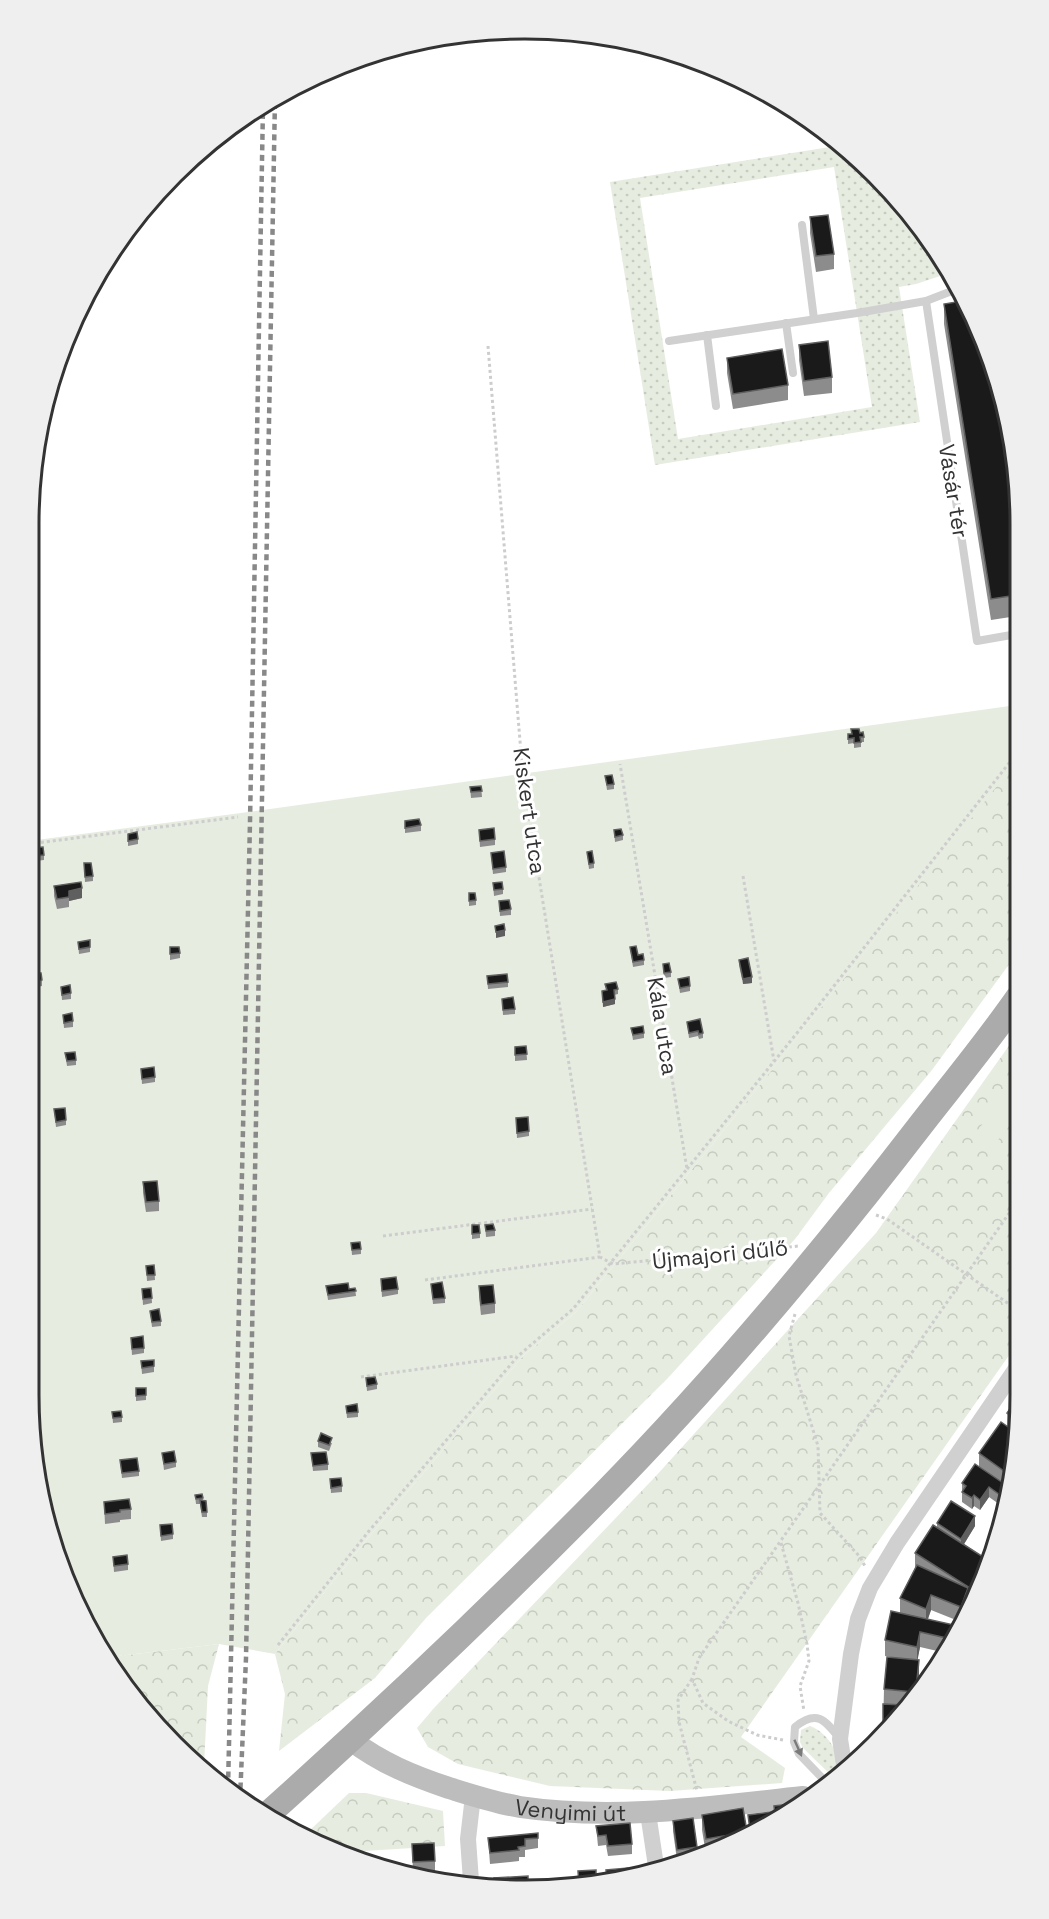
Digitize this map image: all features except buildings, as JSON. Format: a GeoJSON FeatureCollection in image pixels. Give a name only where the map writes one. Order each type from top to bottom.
{"type":"FeatureCollection","features":[{"type":"Feature","properties":{"kind":"main road"},"geometry":{"type":"LineString","coordinates":[[273,1809],[351,1740],[603,1495],[687,1405],[857,1206],[1010,1008]]}},
{"type":"Feature","properties":{"kind":"street"},"geometry":{"type":"LineString","coordinates":[[843,1761],[840,1739],[858,1618],[874,1582],[897,1543],[1010,1377]]}},
{"type":"Feature","properties":{"kind":"street","name":"Venyimi út"},"geometry":{"type":"LineString","coordinates":[[351,1740],[386,1764],[427,1781],[518,1807],[569,1812],[648,1813],[794,1798]]}},
{"type":"Feature","properties":{"kind":"street"},"geometry":{"type":"LineString","coordinates":[[471,1877],[468,1839],[474,1796]]}},
{"type":"Feature","properties":{"kind":"street"},"geometry":{"type":"LineString","coordinates":[[648,1813],[655,1861]]}},
{"type":"Feature","properties":{"kind":"lane"},"geometry":{"type":"LineString","coordinates":[[802,225],[814,319]]}},
{"type":"Feature","properties":{"kind":"lane"},"geometry":{"type":"LineString","coordinates":[[669,341],[926,301],[950,292]]}},
{"type":"Feature","properties":{"kind":"lane","name":"Vásár tér"},"geometry":{"type":"LineString","coordinates":[[926,301],[977,640],[1010,635]]}},
{"type":"Feature","properties":{"kind":"lane"},"geometry":{"type":"LineString","coordinates":[[786,323],[793,373]]}},
{"type":"Feature","properties":{"kind":"lane"},"geometry":{"type":"LineString","coordinates":[[707,335],[716,406]]}},
{"type":"Feature","properties":{"kind":"lane"},"geometry":{"type":"LineString","coordinates":[[822,1779],[799,1754],[794,1742],[795,1727],[805,1719],[815,1717],[825,1720],[840,1739]]}},
{"type":"Feature","properties":{"kind":"path","name":"Kiskert utca"},"geometry":{"type":"LineString","coordinates":[[488,346],[523,778],[600,1257]]}},
{"type":"Feature","properties":{"kind":"path"},"geometry":{"type":"LineString","coordinates":[[278,1645],[369,1531],[518,1356],[573,1309],[612,1263],[1010,762]]}},
{"type":"Feature","properties":{"kind":"path","name":"Kála utca"},"geometry":{"type":"LineString","coordinates":[[620,764],[687,1169]]}},
{"type":"Feature","properties":{"kind":"path"},"geometry":{"type":"LineString","coordinates":[[39,843],[238,817]]}},
{"type":"Feature","properties":{"kind":"path"},"geometry":{"type":"LineString","coordinates":[[743,876],[774,1061]]}},
{"type":"Feature","properties":{"kind":"path"},"geometry":{"type":"LineString","coordinates":[[857,1206],[887,1219],[1010,1305]]}},
{"type":"Feature","properties":{"kind":"path"},"geometry":{"type":"LineString","coordinates":[[383,1236],[592,1209]]}},
{"type":"Feature","properties":{"kind":"path"},"geometry":{"type":"LineString","coordinates":[[702,1808],[679,1722],[678,1700],[692,1679],[699,1658],[1010,1212]]}},
{"type":"Feature","properties":{"kind":"path","name":"Újmajori dűlő"},"geometry":{"type":"LineString","coordinates":[[612,1263],[826,1244]]}},
{"type":"Feature","properties":{"kind":"path"},"geometry":{"type":"LineString","coordinates":[[425,1280],[600,1257],[612,1263]]}},
{"type":"Feature","properties":{"kind":"path"},"geometry":{"type":"LineString","coordinates":[[795,1312],[795,1320],[789,1336],[796,1375],[818,1446],[820,1514],[860,1557],[874,1582]]}},
{"type":"Feature","properties":{"kind":"path"},"geometry":{"type":"LineString","coordinates":[[361,1377],[518,1356]]}},
{"type":"Feature","properties":{"kind":"path"},"geometry":{"type":"LineString","coordinates":[[780,1543],[798,1603],[807,1644],[809,1661],[800,1686],[805,1719]]}},
{"type":"Feature","properties":{"kind":"path"},"geometry":{"type":"LineString","coordinates":[[692,1679],[703,1703],[728,1721],[757,1736],[794,1742]]}},
{"type":"Feature","properties":{"kind":"green space"},"geometry":{"type":"Polygon","coordinates":[[[830,147],[890,204],[941,276],[899,287],[920,422],[655,465],[610,182],[830,147]],[[834,167],[640,198],[678,439],[872,407],[834,167]]]}},
{"type":"Feature","properties":{"kind":"green space"},"geometry":{"type":"Polygon","coordinates":[[[1010,706],[1010,769],[993,791],[728,1125],[576,1312],[524,1355],[368,1538],[275,1654],[219,1644],[116,1656],[89,1609],[65,1551],[48,1489],[43,1458],[39,1394],[39,840],[1010,706]]]}},
{"type":"Feature","properties":{"kind":"green space"},"geometry":{"type":"Polygon","coordinates":[[[1010,769],[1010,963],[932,1070],[829,1193],[795,1239],[667,1379],[426,1618],[375,1678],[279,1751],[285,1694],[275,1654],[368,1538],[524,1355],[576,1312],[728,1125],[1010,769]]]}},
{"type":"Feature","properties":{"kind":"green space"},"geometry":{"type":"Polygon","coordinates":[[[1010,1044],[1010,1354],[741,1737],[785,1768],[782,1783],[670,1791],[550,1786],[458,1764],[428,1747],[417,1728],[435,1707],[655,1477],[876,1233],[1010,1044]]]}},
{"type":"Feature","properties":{"kind":"green space"},"geometry":{"type":"Polygon","coordinates":[[[1010,1089],[1010,1125],[994,1145],[977,1131],[1010,1089]]]}},
{"type":"Feature","properties":{"kind":"green space"},"geometry":{"type":"Polygon","coordinates":[[[219,1644],[208,1686],[204,1760],[159,1715],[116,1656],[219,1644]]]}},
{"type":"Feature","properties":{"kind":"green space"},"geometry":{"type":"Polygon","coordinates":[[[810,1726],[823,1735],[834,1748],[838,1766],[829,1773],[803,1748],[800,1742],[801,1730],[810,1726]]]}},
{"type":"Feature","properties":{"kind":"green space"},"geometry":{"type":"Polygon","coordinates":[[[349,1793],[366,1793],[443,1811],[445,1846],[361,1851],[310,1830],[349,1793]]]}},
{"type":"Feature","properties":{"kind":"railway"},"geometry":{"type":"LineString","coordinates":[[240,1788],[246,1658],[275,109]]}},
{"type":"Feature","properties":{"kind":"railway"},"geometry":{"type":"LineString","coordinates":[[228,1779],[250,822],[263,116]]}}]}
